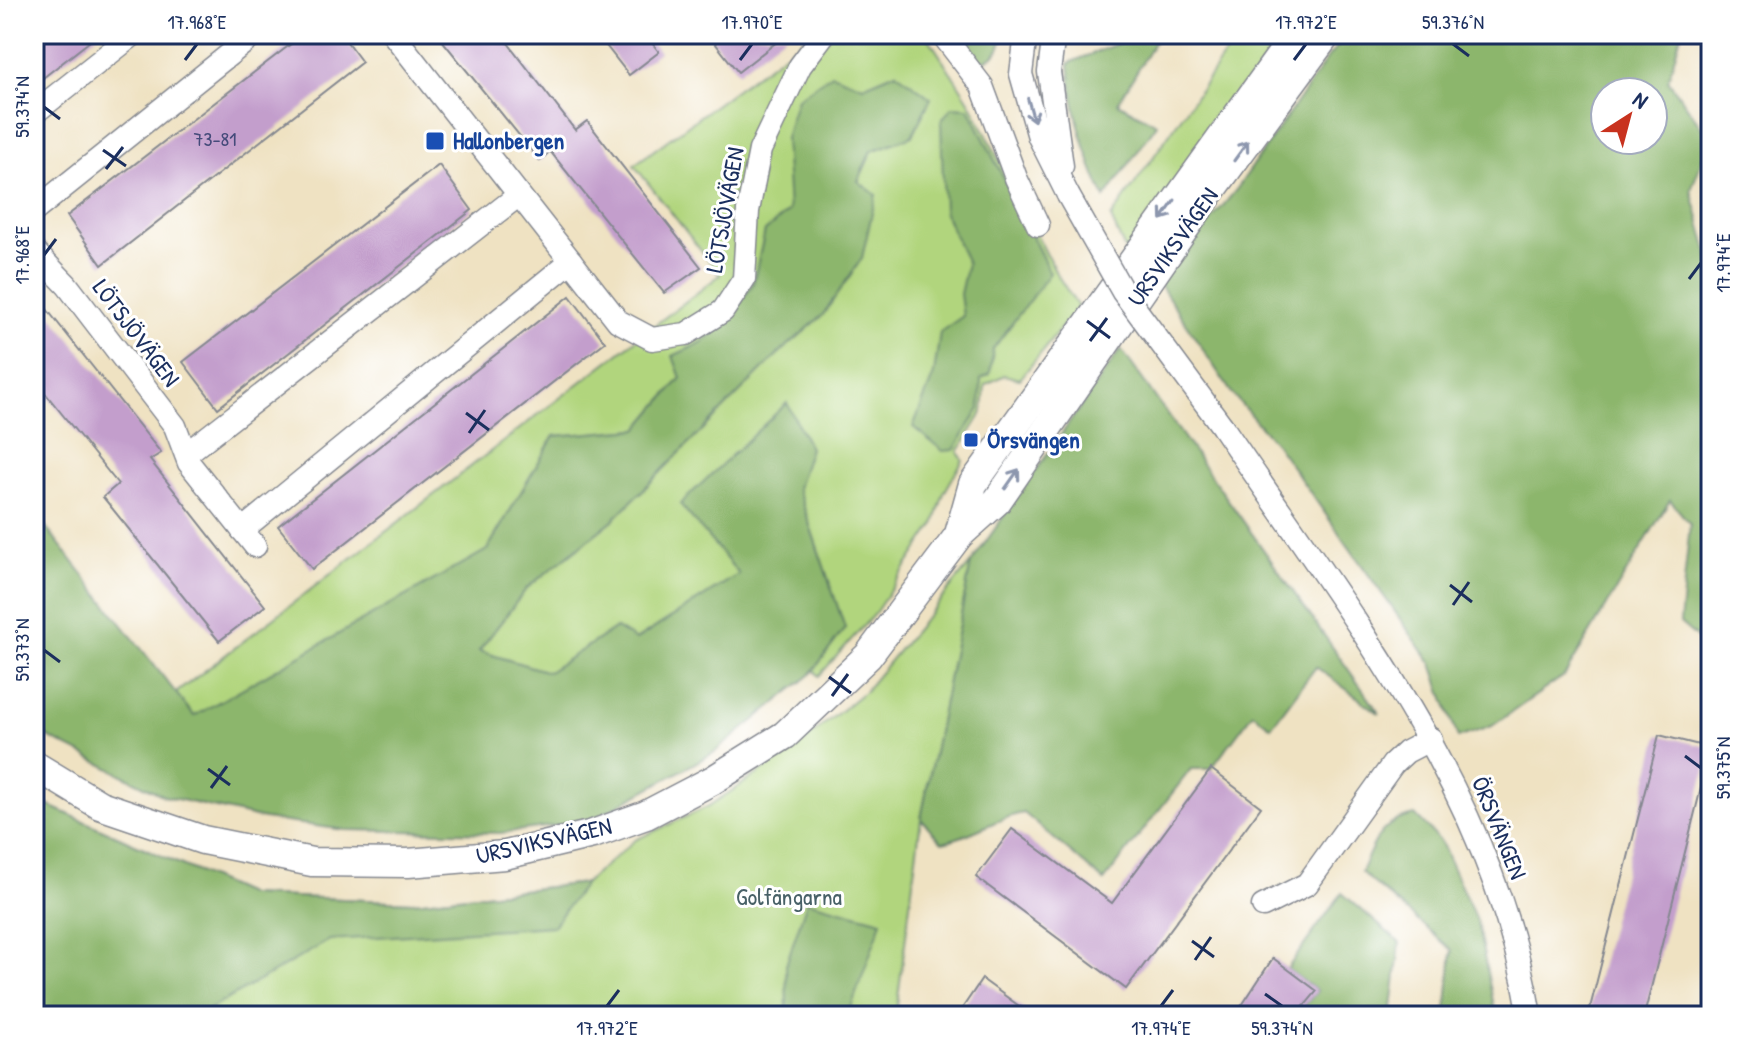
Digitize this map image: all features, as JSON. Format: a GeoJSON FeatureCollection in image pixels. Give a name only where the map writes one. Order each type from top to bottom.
{"type":"FeatureCollection","features":[{"type":"Feature","properties":{"kind":"street"},"geometry":{"type":"LineString","coordinates":[[34,113],[134,34]]}},
{"type":"Feature","properties":{"kind":"street"},"geometry":{"type":"LineString","coordinates":[[34,211],[255,34]]}},
{"type":"Feature","properties":{"kind":"street","name":"LÖTSJÖVÄGEN"},"geometry":{"type":"LineString","coordinates":[[393,34],[618,321],[652,339],[686,334],[723,311],[744,279],[748,211],[760,150],[800,66],[824,34]]}},
{"type":"Feature","properties":{"kind":"street"},"geometry":{"type":"LineString","coordinates":[[942,34],[982,86],[1016,178],[1038,225]]}},
{"type":"Feature","properties":{"kind":"street","name":"ÖRSVÄNGEN"},"geometry":{"type":"LineString","coordinates":[[1026,34],[1021,74],[1039,137],[1123,292],[1222,426],[1431,739],[1495,883],[1525,981],[1530,1016]]}},
{"type":"Feature","properties":{"kind":"street","name":"ÖRSVÄNGEN"},"geometry":{"type":"LineString","coordinates":[[1054,34],[1049,72],[1055,128],[1068,195]]}},
{"type":"Feature","properties":{"kind":"street","name":"URSVIKSVÄGEN"},"geometry":{"type":"LineString","coordinates":[[959,535],[973,484],[1296,34]]}},
{"type":"Feature","properties":{"kind":"street","name":"URSVIKSVÄGEN"},"geometry":{"type":"LineString","coordinates":[[34,765],[100,805],[203,840],[312,862],[408,863],[505,855],[593,834],[646,815],[713,780],[785,735],[868,656],[959,535],[997,501],[1201,205],[1327,34]]}},
{"type":"Feature","properties":{"kind":"street"},"geometry":{"type":"LineString","coordinates":[[186,454],[519,195]]}},
{"type":"Feature","properties":{"kind":"street","name":"LÖTSJÖVÄGEN"},"geometry":{"type":"LineString","coordinates":[[34,251],[67,285],[175,426],[186,454],[248,538],[571,261]]}},
{"type":"Feature","properties":{"kind":"street"},"geometry":{"type":"LineString","coordinates":[[1263,906],[1307,884],[1393,764],[1406,752],[1431,739]]}},
{"type":"Feature","properties":{"kind":"green space"},"geometry":{"type":"Polygon","coordinates":[[[811,34],[926,34],[970,102],[1056,273],[1078,307],[1020,379],[1004,375],[985,385],[983,412],[958,452],[963,460],[944,493],[934,525],[875,613],[819,676],[814,670],[845,628],[797,487],[810,448],[740,574],[635,640],[616,628],[548,672],[479,651],[527,588],[613,520],[777,355],[822,316],[862,258],[858,182],[872,151],[912,136],[896,72],[863,86],[789,211],[765,231],[753,284],[728,322],[701,343],[673,356],[681,378],[638,429],[554,436],[487,550],[194,716],[176,693],[720,275],[634,165],[811,34]]]}},
{"type":"Feature","properties":{"kind":"green space"},"geometry":{"type":"Polygon","coordinates":[[[953,34],[1003,34],[996,53],[979,63],[953,34]]]}},
{"type":"Feature","properties":{"kind":"green space"},"geometry":{"type":"Polygon","coordinates":[[[1142,34],[1159,34],[1118,103],[1157,124],[1105,198],[1081,132],[1069,63],[1142,34]]]}},
{"type":"Feature","properties":{"kind":"green space"},"geometry":{"type":"Polygon","coordinates":[[[1239,34],[1284,34],[1127,254],[1111,218],[1239,34]]]}},
{"type":"Feature","properties":{"kind":"green space"},"geometry":{"type":"Polygon","coordinates":[[[1348,34],[1681,34],[1669,76],[1589,76],[1589,156],[1669,156],[1669,81],[1710,139],[1691,190],[1711,262],[1711,372],[1703,383],[1711,393],[1711,650],[1680,623],[1690,524],[1670,500],[1565,675],[1492,726],[1458,738],[1432,664],[1275,443],[1233,395],[1159,283],[1236,190],[1329,56],[1348,34]]]}},
{"type":"Feature","properties":{"kind":"green space"},"geometry":{"type":"Polygon","coordinates":[[[896,72],[931,98],[912,136],[871,151],[858,181],[876,195],[862,258],[822,316],[777,355],[613,520],[527,588],[479,651],[548,672],[616,628],[636,640],[739,574],[680,504],[787,403],[810,448],[797,488],[845,628],[810,675],[715,752],[590,821],[501,833],[345,830],[264,819],[164,796],[34,730],[34,512],[194,716],[487,550],[554,436],[638,429],[681,378],[673,356],[701,343],[728,322],[753,284],[765,231],[789,211],[785,138],[797,98],[832,74],[863,86],[896,72]]]}},
{"type":"Feature","properties":{"kind":"green space"},"geometry":{"type":"Polygon","coordinates":[[[952,107],[969,108],[1050,273],[993,349],[990,374],[981,379],[980,409],[954,450],[943,451],[913,427],[934,374],[940,332],[963,316],[960,294],[967,263],[944,212],[941,121],[952,107]]]}},
{"type":"Feature","properties":{"kind":"green space"},"geometry":{"type":"Polygon","coordinates":[[[1121,349],[1380,714],[1316,667],[1271,727],[1253,713],[1211,769],[1191,769],[1104,881],[1024,813],[942,842],[921,819],[971,563],[1121,349]]]}},
{"type":"Feature","properties":{"kind":"green space","name":"Golfängarna"},"geometry":{"type":"Polygon","coordinates":[[[971,563],[921,819],[896,1013],[899,1016],[34,1016],[34,799],[249,895],[413,902],[585,883],[635,840],[707,807],[788,754],[865,691],[971,563]]]}},
{"type":"Feature","properties":{"kind":"green space"},"geometry":{"type":"Polygon","coordinates":[[[34,799],[249,895],[413,902],[585,883],[553,926],[330,940],[205,1012],[206,1016],[34,1016],[34,799]]]}},
{"type":"Feature","properties":{"kind":"green space"},"geometry":{"type":"Polygon","coordinates":[[[1415,815],[1441,842],[1477,922],[1496,1016],[1446,1016],[1452,950],[1361,872],[1380,834],[1393,822],[1415,815]]]}},
{"type":"Feature","properties":{"kind":"green space"},"geometry":{"type":"Polygon","coordinates":[[[1342,893],[1400,943],[1391,1016],[1296,1016],[1317,991],[1287,969],[1342,893]]]}},
{"type":"Feature","properties":{"kind":"green space"},"geometry":{"type":"Polygon","coordinates":[[[807,901],[882,921],[848,1016],[787,1016],[786,965],[807,901]]]}},
{"type":"Feature","properties":{"kind":"building"},"geometry":{"type":"Polygon","coordinates":[[[34,34],[99,34],[34,85],[34,34]]]}},
{"type":"Feature","properties":{"kind":"building"},"geometry":{"type":"Polygon","coordinates":[[[304,34],[341,34],[362,62],[102,265],[67,216],[304,34]]]}},
{"type":"Feature","properties":{"kind":"building"},"geometry":{"type":"Polygon","coordinates":[[[437,34],[501,34],[575,130],[587,121],[701,267],[664,293],[550,151],[540,161],[437,34]]]}},
{"type":"Feature","properties":{"kind":"building"},"geometry":{"type":"Polygon","coordinates":[[[597,34],[645,34],[659,52],[629,75],[597,34]]]}},
{"type":"Feature","properties":{"kind":"building"},"geometry":{"type":"Polygon","coordinates":[[[708,34],[787,34],[738,72],[708,34]]]}},
{"type":"Feature","properties":{"kind":"building"},"geometry":{"type":"Polygon","coordinates":[[[439,165],[472,210],[218,408],[183,362],[439,165]]]}},
{"type":"Feature","properties":{"kind":"building"},"geometry":{"type":"Polygon","coordinates":[[[34,293],[161,453],[150,460],[265,606],[219,641],[103,497],[118,484],[34,379],[34,293]]]}},
{"type":"Feature","properties":{"kind":"building"},"geometry":{"type":"Polygon","coordinates":[[[570,296],[605,342],[312,569],[278,526],[570,296]]]}},
{"type":"Feature","properties":{"kind":"building"},"geometry":{"type":"Polygon","coordinates":[[[1659,735],[1711,748],[1644,1016],[1588,1016],[1659,735]]]}},
{"type":"Feature","properties":{"kind":"building"},"geometry":{"type":"Polygon","coordinates":[[[1211,769],[1261,807],[1126,989],[976,877],[1012,829],[1112,903],[1211,769]]]}},
{"type":"Feature","properties":{"kind":"building"},"geometry":{"type":"Polygon","coordinates":[[[1273,958],[1317,991],[1296,1016],[1235,1016],[1273,958]]]}},
{"type":"Feature","properties":{"kind":"building"},"geometry":{"type":"Polygon","coordinates":[[[982,979],[1033,1016],[957,1016],[982,979]]]}},
{"type":"Feature","properties":{"kind":"place","name":"Hallonbergen"},"geometry":{"type":"Point","coordinates":[435,141]}},
{"type":"Feature","properties":{"kind":"place","name":"Örsvängen"},"geometry":{"type":"Point","coordinates":[971,440]}}]}
